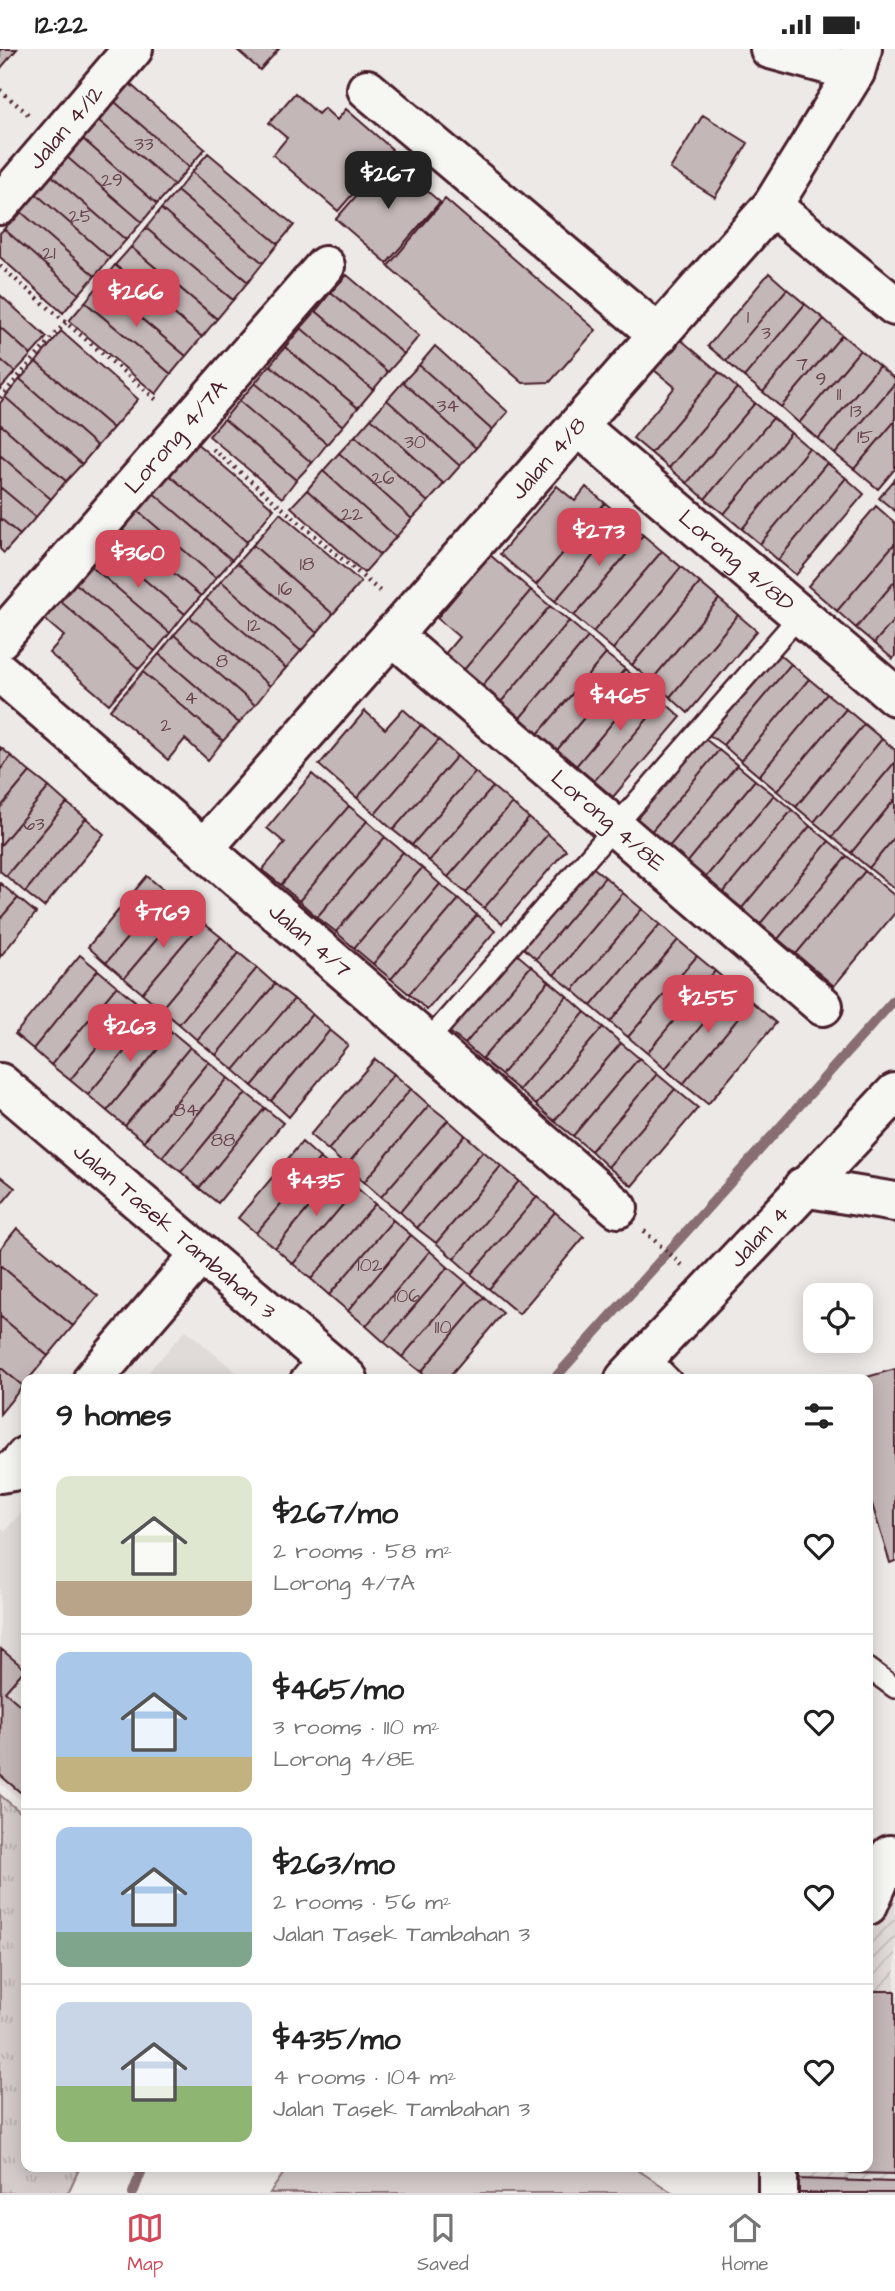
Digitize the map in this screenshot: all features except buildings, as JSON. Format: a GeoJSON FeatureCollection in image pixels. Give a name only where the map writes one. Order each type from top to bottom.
{"type":"FeatureCollection","features":[{"type":"Feature","properties":{"kind":"street","name":"Jalan 4/12"},"geometry":{"type":"LineString","coordinates":[[0,205],[133,49]]}},
{"type":"Feature","properties":{"kind":"street"},"geometry":{"type":"LineString","coordinates":[[770,49],[858,60]]}},
{"type":"Feature","properties":{"kind":"street","name":"Jalan 4/8"},"geometry":{"type":"LineString","coordinates":[[204,848],[772,206],[858,60]]}},
{"type":"Feature","properties":{"kind":"street"},"geometry":{"type":"LineString","coordinates":[[367,89],[659,335]]}},
{"type":"Feature","properties":{"kind":"street"},"geometry":{"type":"LineString","coordinates":[[772,206],[894,301]]}},
{"type":"Feature","properties":{"kind":"street","name":"Lorong 4/7A"},"geometry":{"type":"LineString","coordinates":[[0,639],[325,267]]}},
{"type":"Feature","properties":{"kind":"street","name":"Lorong 4/8D"},"geometry":{"type":"LineString","coordinates":[[578,426],[895,696]]}},
{"type":"Feature","properties":{"kind":"street","name":"Lorong 4/8E"},"geometry":{"type":"LineString","coordinates":[[401,626],[615,826],[823,1006]]}},
{"type":"Feature","properties":{"kind":"street","name":"Jalan 4/7"},"geometry":{"type":"LineString","coordinates":[[0,672],[618,1208]]}},
{"type":"Feature","properties":{"kind":"street","name":"Jalan Tasek Tambahan 3"},"geometry":{"type":"LineString","coordinates":[[0,1083],[201,1254],[323,1371]]}},
{"type":"Feature","properties":{"kind":"street","name":"Jalan 4"},"geometry":{"type":"LineString","coordinates":[[648,1371],[709,1288],[895,1093]]}},
{"type":"Feature","properties":{"kind":"street"},"geometry":{"type":"LineString","coordinates":[[803,1187],[895,1202]]}},
{"type":"Feature","properties":{"kind":"street"},"geometry":{"type":"LineString","coordinates":[[97,1374],[201,1254]]}},
{"type":"Feature","properties":{"kind":"street"},"geometry":{"type":"LineString","coordinates":[[873,1888],[884,1849]]}},
{"type":"Feature","properties":{"kind":"street"},"geometry":{"type":"LineString","coordinates":[[778,2172],[778,2193]]}},
{"type":"Feature","properties":{"kind":"lane"},"geometry":{"type":"LineString","coordinates":[[426,1043],[801,614]]}},
{"type":"Feature","properties":{"kind":"lane"},"geometry":{"type":"LineString","coordinates":[[873,1672],[895,1688]]}},
{"type":"Feature","properties":{"kind":"path"},"geometry":{"type":"LineString","coordinates":[[0,266],[187,426],[401,626]]}},
{"type":"Feature","properties":{"kind":"path"},"geometry":{"type":"LineString","coordinates":[[0,398],[66,322]]}},
{"type":"Feature","properties":{"kind":"path"},"geometry":{"type":"LineString","coordinates":[[618,1208],[709,1288]]}},
{"type":"Feature","properties":{"kind":"shaded area"},"geometry":{"type":"Polygon","coordinates":[[[186,1330],[238,1374],[146,1374],[186,1330]]]}},
{"type":"Feature","properties":{"kind":"shaded area"},"geometry":{"type":"Polygon","coordinates":[[[21,1513],[21,1800],[0,1783],[0,1527],[5,1531],[21,1513]]]}},
{"type":"Feature","properties":{"kind":"shaded area"},"geometry":{"type":"Polygon","coordinates":[[[895,1883],[895,2193],[791,2193],[791,2172],[873,2172],[873,1931],[895,1883]]]}},
{"type":"Feature","properties":{"kind":"green space"},"geometry":{"type":"Polygon","coordinates":[[[0,1795],[21,1813],[21,2172],[78,2172],[68,2193],[0,2193],[0,1795]]]}},
{"type":"Feature","properties":{"kind":"green space"},"geometry":{"type":"Polygon","coordinates":[[[285,2172],[641,2172],[673,2193],[270,2193],[285,2172]]]}},
{"type":"Feature","properties":{"kind":"waterway"},"geometry":{"type":"LineString","coordinates":[[558,1374],[895,999]]}},
{"type":"Feature","properties":{"kind":"waterway"},"geometry":{"type":"LineString","coordinates":[[133,2193],[141,2172]]}}]}
